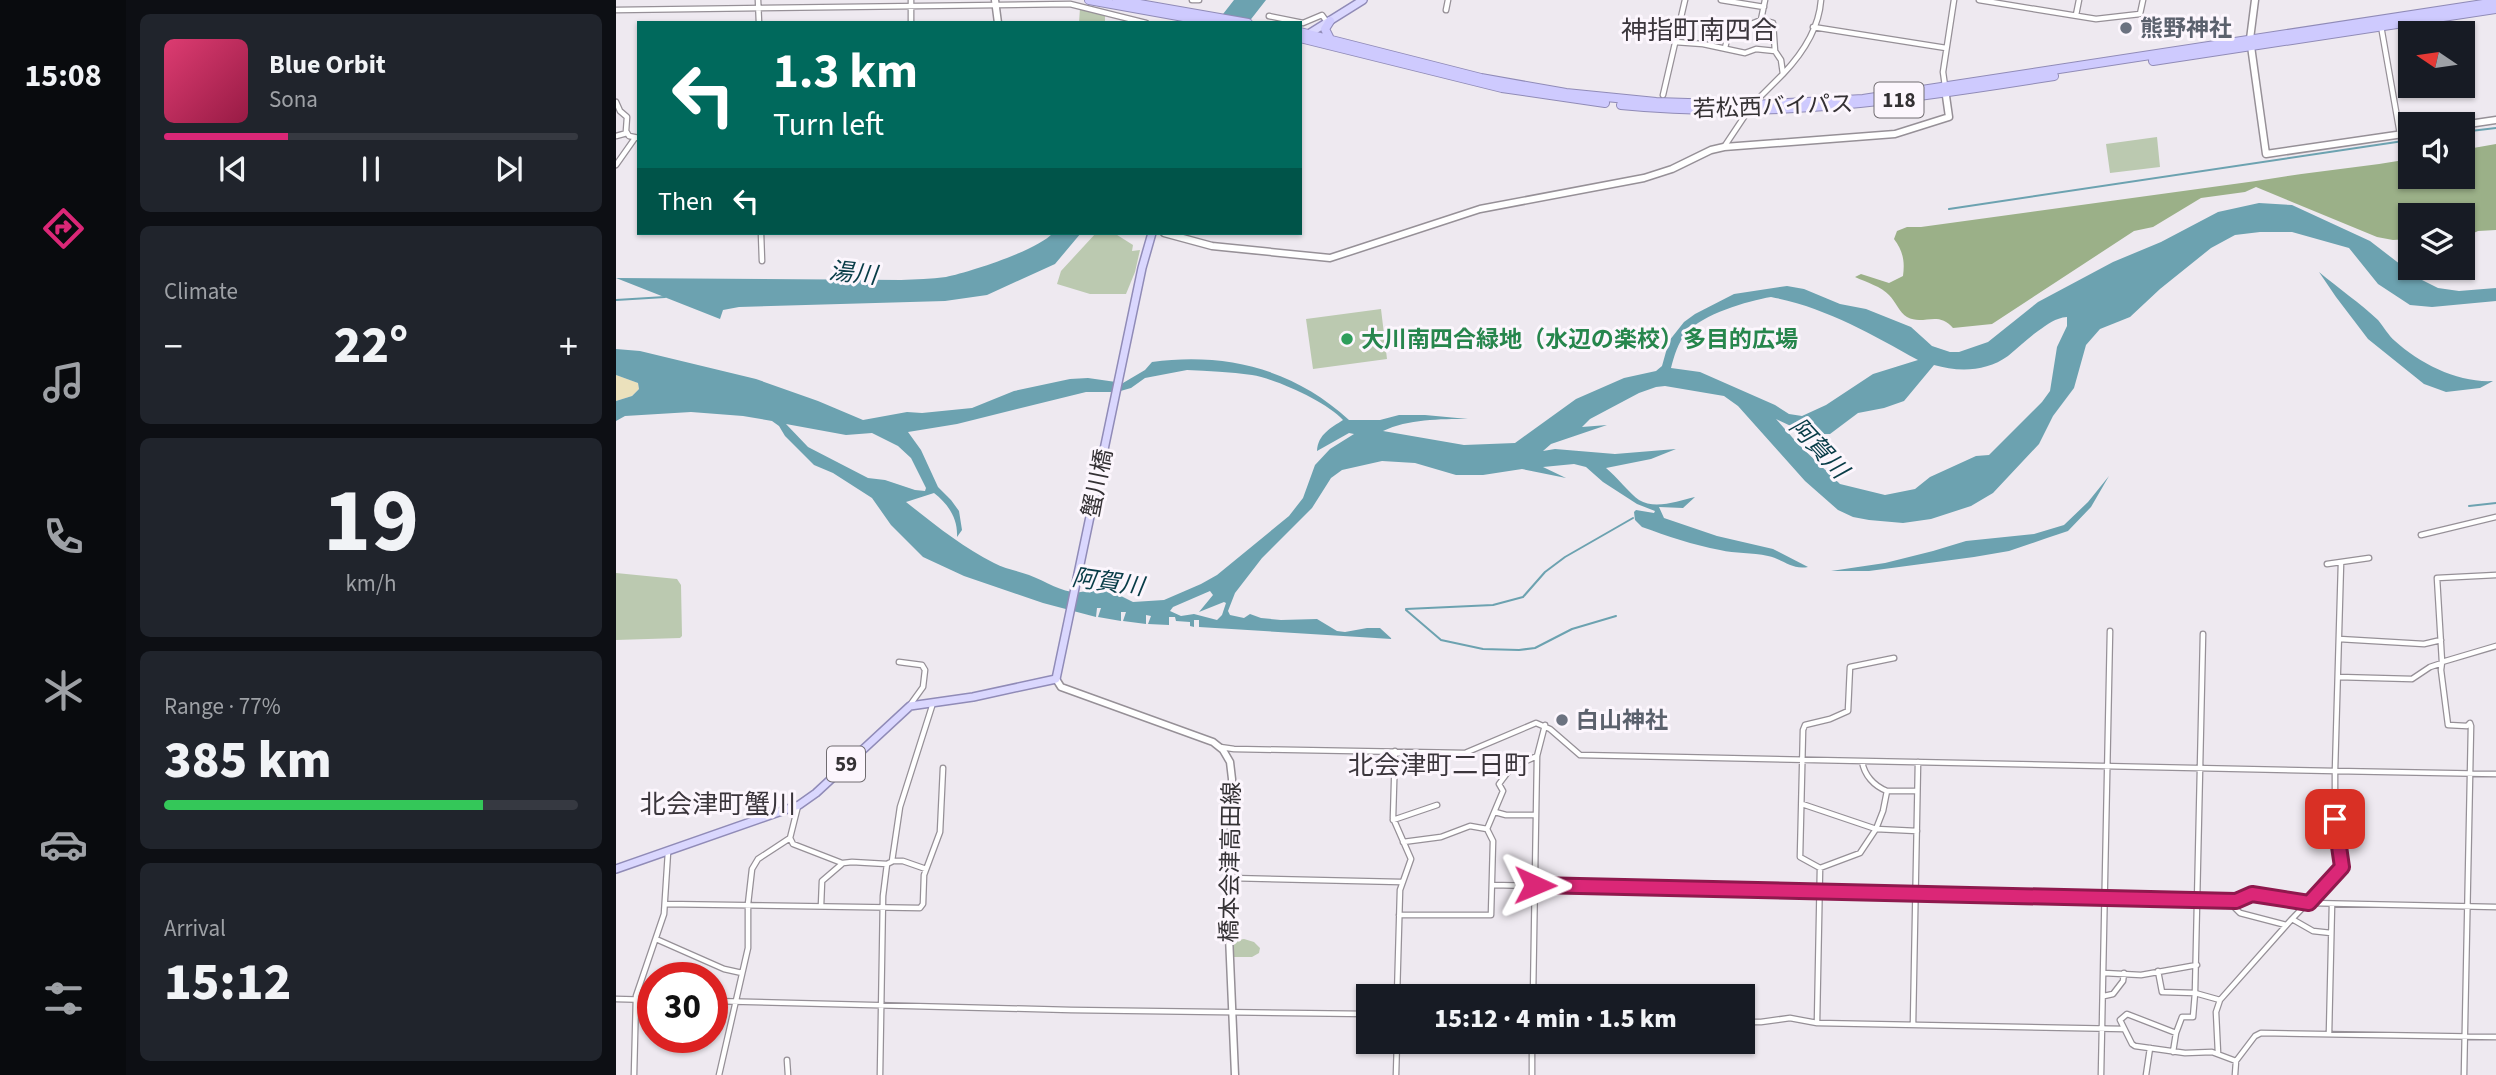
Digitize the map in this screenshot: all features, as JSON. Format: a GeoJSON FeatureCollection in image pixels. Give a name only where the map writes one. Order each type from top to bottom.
{"type":"FeatureCollection","features":[{"type":"Feature","properties":{"kind":"highway"},"geometry":{"type":"LineString","coordinates":[[1089,0],[1142,11],[1201,16],[1212,21]]}},
{"type":"Feature","properties":{"kind":"highway"},"geometry":{"type":"LineString","coordinates":[[1117,0],[1235,21]]}},
{"type":"Feature","properties":{"kind":"highway","name":"若松西バイパス"},"geometry":{"type":"LineString","coordinates":[[1302,36],[1463,79],[1533,93],[1640,107],[1750,108],[1946,90],[2496,2]]}},
{"type":"Feature","properties":{"kind":"highway","name":"若松西バイパス"},"geometry":{"type":"LineString","coordinates":[[2250,42],[2496,9]]}},
{"type":"Feature","properties":{"kind":"highway"},"geometry":{"type":"LineString","coordinates":[[1329,22],[1325,29],[1330,38]]}},
{"type":"Feature","properties":{"kind":"highway","name":"若松西バイパス"},"geometry":{"type":"LineString","coordinates":[[1302,36],[1330,38],[1481,78],[1566,93],[1750,108]]}},
{"type":"Feature","properties":{"kind":"main road"},"geometry":{"type":"LineString","coordinates":[[1302,36],[1362,0]]}},
{"type":"Feature","properties":{"kind":"main road","name":"蟹川橋"},"geometry":{"type":"LineString","coordinates":[[1056,679],[1152,235]]}},
{"type":"Feature","properties":{"kind":"main road"},"geometry":{"type":"LineString","coordinates":[[910,705],[973,697],[1056,679]]}},
{"type":"Feature","properties":{"kind":"main road","name":"59"},"geometry":{"type":"LineString","coordinates":[[616,869],[799,805],[816,793],[910,705]]}},
{"type":"Feature","properties":{"kind":"street"},"geometry":{"type":"LineString","coordinates":[[758,0],[759,21]]}},
{"type":"Feature","properties":{"kind":"street"},"geometry":{"type":"LineString","coordinates":[[1190,7],[1191,0],[1199,0]]}},
{"type":"Feature","properties":{"kind":"street"},"geometry":{"type":"LineString","coordinates":[[1446,10],[1448,0]]}},
{"type":"Feature","properties":{"kind":"street"},"geometry":{"type":"LineString","coordinates":[[1663,95],[1685,0]]}},
{"type":"Feature","properties":{"kind":"street"},"geometry":{"type":"LineString","coordinates":[[1721,0],[1764,7]]}},
{"type":"Feature","properties":{"kind":"street"},"geometry":{"type":"LineString","coordinates":[[1761,20],[1765,0]]}},
{"type":"Feature","properties":{"kind":"street"},"geometry":{"type":"LineString","coordinates":[[1724,147],[1750,108],[1800,54],[1814,27],[1821,0]]}},
{"type":"Feature","properties":{"kind":"street"},"geometry":{"type":"LineString","coordinates":[[1171,235],[1212,246],[1330,258],[1480,209],[1651,176],[1724,147],[1895,134],[1950,117],[1943,72],[1954,0]]}},
{"type":"Feature","properties":{"kind":"street"},"geometry":{"type":"LineString","coordinates":[[1979,0],[2096,19],[2140,14],[2143,0]]}},
{"type":"Feature","properties":{"kind":"street"},"geometry":{"type":"LineString","coordinates":[[2076,15],[2079,0]]}},
{"type":"Feature","properties":{"kind":"street"},"geometry":{"type":"LineString","coordinates":[[2255,0],[2250,42],[2266,153],[2398,134]]}},
{"type":"Feature","properties":{"kind":"street"},"geometry":{"type":"LineString","coordinates":[[616,10],[996,2],[1073,5],[1138,21]]}},
{"type":"Feature","properties":{"kind":"street"},"geometry":{"type":"LineString","coordinates":[[996,2],[998,21]]}},
{"type":"Feature","properties":{"kind":"street"},"geometry":{"type":"LineString","coordinates":[[909,3],[911,21]]}},
{"type":"Feature","properties":{"kind":"street"},"geometry":{"type":"LineString","coordinates":[[1302,23],[1320,15],[1329,22]]}},
{"type":"Feature","properties":{"kind":"street"},"geometry":{"type":"LineString","coordinates":[[1269,16],[1293,21]]}},
{"type":"Feature","properties":{"kind":"street"},"geometry":{"type":"LineString","coordinates":[[1724,48],[1737,23],[1746,26],[1761,20],[1773,23],[1775,51],[1781,60],[1783,74]]}},
{"type":"Feature","properties":{"kind":"street"},"geometry":{"type":"LineString","coordinates":[[2381,26],[2398,123]]}},
{"type":"Feature","properties":{"kind":"street"},"geometry":{"type":"LineString","coordinates":[[1814,27],[1946,48]]}},
{"type":"Feature","properties":{"kind":"street"},"geometry":{"type":"LineString","coordinates":[[1675,42],[1703,44],[1745,53],[1754,50],[1775,51]]}},
{"type":"Feature","properties":{"kind":"street"},"geometry":{"type":"LineString","coordinates":[[616,102],[627,117],[627,133]]}},
{"type":"Feature","properties":{"kind":"street"},"geometry":{"type":"LineString","coordinates":[[2475,123],[2496,120]]}},
{"type":"Feature","properties":{"kind":"street"},"geometry":{"type":"LineString","coordinates":[[616,136],[627,133],[637,138],[616,165]]}},
{"type":"Feature","properties":{"kind":"street"},"geometry":{"type":"LineString","coordinates":[[761,235],[762,261]]}},
{"type":"Feature","properties":{"kind":"street"},"geometry":{"type":"LineString","coordinates":[[2421,536],[2496,517]]}},
{"type":"Feature","properties":{"kind":"street"},"geometry":{"type":"LineString","coordinates":[[2327,564],[2369,558]]}},
{"type":"Feature","properties":{"kind":"street"},"geometry":{"type":"LineString","coordinates":[[2218,1053],[2216,1013],[2220,1000],[2342,867],[2334,815],[2341,563]]}},
{"type":"Feature","properties":{"kind":"street"},"geometry":{"type":"LineString","coordinates":[[2464,1075],[2471,726],[2470,723],[2467,726],[2451,726],[2447,721],[2437,578],[2496,575]]}},
{"type":"Feature","properties":{"kind":"street"},"geometry":{"type":"LineString","coordinates":[[2101,1075],[2110,631]]}},
{"type":"Feature","properties":{"kind":"street"},"geometry":{"type":"LineString","coordinates":[[2173,1052],[2181,1018],[2193,1017],[2195,993],[2203,634]]}},
{"type":"Feature","properties":{"kind":"street"},"geometry":{"type":"LineString","coordinates":[[2339,639],[2424,644],[2441,640]]}},
{"type":"Feature","properties":{"kind":"street"},"geometry":{"type":"LineString","coordinates":[[2338,677],[2412,679],[2430,667],[2496,646]]}},
{"type":"Feature","properties":{"kind":"street"},"geometry":{"type":"LineString","coordinates":[[1887,791],[1876,829],[1860,853],[1820,868],[1800,858],[1804,726],[1830,719],[1849,709],[1850,667],[1894,659]]}},
{"type":"Feature","properties":{"kind":"street"},"geometry":{"type":"LineString","coordinates":[[899,662],[922,665],[925,670],[923,687],[910,705]]}},
{"type":"Feature","properties":{"kind":"street"},"geometry":{"type":"LineString","coordinates":[[1056,679],[1061,687],[1195,735],[1219,747],[1234,749],[1472,752],[1533,724],[1545,725],[1580,755],[2496,774]]}},
{"type":"Feature","properties":{"kind":"street"},"geometry":{"type":"LineString","coordinates":[[880,1075],[883,886],[899,810],[933,702]]}},
{"type":"Feature","properties":{"kind":"street"},"geometry":{"type":"LineString","coordinates":[[1533,984],[1537,756],[1545,725]]}},
{"type":"Feature","properties":{"kind":"street","name":"橋本会津高田線"},"geometry":{"type":"LineString","coordinates":[[1219,747],[1230,762],[1232,779],[1228,936],[1235,1075]]}},
{"type":"Feature","properties":{"kind":"street"},"geometry":{"type":"LineString","coordinates":[[1395,751],[1393,820],[1411,859],[1401,882],[1397,984]]}},
{"type":"Feature","properties":{"kind":"street"},"geometry":{"type":"LineString","coordinates":[[1487,829],[1503,791],[1499,785],[1508,771],[1537,756]]}},
{"type":"Feature","properties":{"kind":"street"},"geometry":{"type":"LineString","coordinates":[[1862,761],[1867,776],[1880,789],[1917,791]]}},
{"type":"Feature","properties":{"kind":"street"},"geometry":{"type":"LineString","coordinates":[[1913,1025],[1918,762]]}},
{"type":"Feature","properties":{"kind":"street"},"geometry":{"type":"LineString","coordinates":[[665,904],[920,908],[923,904],[924,875],[940,831],[943,768]]}},
{"type":"Feature","properties":{"kind":"street"},"geometry":{"type":"LineString","coordinates":[[1802,804],[1876,829],[1917,831]]}},
{"type":"Feature","properties":{"kind":"street"},"geometry":{"type":"LineString","coordinates":[[799,805],[790,838],[793,845],[842,863],[889,862],[915,864],[926,869]]}},
{"type":"Feature","properties":{"kind":"street"},"geometry":{"type":"LineString","coordinates":[[1393,820],[1437,805]]}},
{"type":"Feature","properties":{"kind":"street"},"geometry":{"type":"LineString","coordinates":[[1495,812],[1506,815],[1536,814]]}},
{"type":"Feature","properties":{"kind":"street"},"geometry":{"type":"LineString","coordinates":[[1403,842],[1441,837],[1470,826],[1487,829]]}},
{"type":"Feature","properties":{"kind":"street"},"geometry":{"type":"LineString","coordinates":[[1399,915],[1491,915],[1493,841],[1487,829]]}},
{"type":"Feature","properties":{"kind":"street"},"geometry":{"type":"LineString","coordinates":[[719,1075],[748,948],[748,904],[754,864],[790,838]]}},
{"type":"Feature","properties":{"kind":"street"},"geometry":{"type":"LineString","coordinates":[[634,1075],[636,1000],[665,904],[668,852]]}},
{"type":"Feature","properties":{"kind":"street"},"geometry":{"type":"LineString","coordinates":[[821,906],[822,881],[842,863]]}},
{"type":"Feature","properties":{"kind":"street"},"geometry":{"type":"LineString","coordinates":[[1817,1023],[1820,868]]}},
{"type":"Feature","properties":{"kind":"street"},"geometry":{"type":"LineString","coordinates":[[1230,878],[1401,882]]}},
{"type":"Feature","properties":{"kind":"street"},"geometry":{"type":"LineString","coordinates":[[1492,885],[2236,901],[2252,894],[2309,903],[2496,908]]}},
{"type":"Feature","properties":{"kind":"street"},"geometry":{"type":"LineString","coordinates":[[2236,901],[2235,908],[2240,913],[2287,925]]}},
{"type":"Feature","properties":{"kind":"street"},"geometry":{"type":"LineString","coordinates":[[2329,1034],[2332,904]]}},
{"type":"Feature","properties":{"kind":"street"},"geometry":{"type":"LineString","coordinates":[[2292,919],[2313,931],[2332,933]]}},
{"type":"Feature","properties":{"kind":"street"},"geometry":{"type":"LineString","coordinates":[[656,940],[724,969],[742,973]]}},
{"type":"Feature","properties":{"kind":"street"},"geometry":{"type":"LineString","coordinates":[[2104,973],[2141,975],[2197,965]]}},
{"type":"Feature","properties":{"kind":"street"},"geometry":{"type":"LineString","coordinates":[[2158,971],[2162,992],[2195,993],[2220,1000]]}},
{"type":"Feature","properties":{"kind":"street"},"geometry":{"type":"LineString","coordinates":[[2104,996],[2113,995],[2123,981],[2124,973]]}},
{"type":"Feature","properties":{"kind":"street"},"geometry":{"type":"LineString","coordinates":[[616,999],[636,1000]]}},
{"type":"Feature","properties":{"kind":"street"},"geometry":{"type":"LineString","coordinates":[[728,1001],[1356,1014]]}},
{"type":"Feature","properties":{"kind":"street"},"geometry":{"type":"LineString","coordinates":[[2176,1034],[2127,1014],[2120,1020],[2132,1044],[2185,1054],[2206,1051],[2236,1061]]}},
{"type":"Feature","properties":{"kind":"street"},"geometry":{"type":"LineString","coordinates":[[1755,1022],[1790,1018],[1817,1023],[2124,1029]]}},
{"type":"Feature","properties":{"kind":"street"},"geometry":{"type":"LineString","coordinates":[[2235,1075],[2236,1061],[2258,1033],[2496,1038]]}},
{"type":"Feature","properties":{"kind":"street"},"geometry":{"type":"LineString","coordinates":[[2146,1075],[2150,1048]]}},
{"type":"Feature","properties":{"kind":"street"},"geometry":{"type":"LineString","coordinates":[[1396,1075],[1397,1054]]}},
{"type":"Feature","properties":{"kind":"street"},"geometry":{"type":"LineString","coordinates":[[1532,1054],[1532,1075]]}},
{"type":"Feature","properties":{"kind":"street"},"geometry":{"type":"LineString","coordinates":[[787,1060],[788,1075]]}},
{"type":"Feature","properties":{"kind":"green space"},"geometry":{"type":"Polygon","coordinates":[[[1080,8],[1105,16],[1105,21],[1079,21],[1080,8]]]}},
{"type":"Feature","properties":{"kind":"green space"},"geometry":{"type":"Polygon","coordinates":[[[2157,137],[2160,167],[2110,173],[2106,144],[2157,137]]]}},
{"type":"Feature","properties":{"kind":"green space"},"geometry":{"type":"Polygon","coordinates":[[[2496,144],[2496,230],[2475,232],[2475,203],[2398,203],[2398,240],[2393,240],[2377,237],[2256,187],[2245,192],[2201,198],[2153,227],[2134,231],[1992,324],[1953,328],[1942,320],[1907,317],[1886,292],[1855,277],[1861,274],[1889,283],[1903,276],[1903,256],[1894,239],[1897,231],[1907,227],[2398,161],[2398,189],[2475,189],[2475,148],[2496,144]]]}},
{"type":"Feature","properties":{"kind":"green space"},"geometry":{"type":"Polygon","coordinates":[[[1094,235],[1117,235],[1133,245],[1132,251],[1140,250],[1126,294],[1090,294],[1057,284],[1061,271],[1094,235]]]}},
{"type":"Feature","properties":{"kind":"green space","name":"大川南四合緑地（水辺の楽校）多目的広場"},"geometry":{"type":"Polygon","coordinates":[[[1381,309],[1387,359],[1313,369],[1306,319],[1381,309]]]}},
{"type":"Feature","properties":{"kind":"green space"},"geometry":{"type":"Polygon","coordinates":[[[616,573],[677,579],[681,585],[682,636],[616,640],[616,573]]]}},
{"type":"Feature","properties":{"kind":"green space"},"geometry":{"type":"Polygon","coordinates":[[[1244,939],[1254,942],[1260,948],[1259,953],[1252,957],[1233,957],[1232,941],[1244,939]]]}},
{"type":"Feature","properties":{"kind":"sand"},"geometry":{"type":"Polygon","coordinates":[[[616,375],[638,383],[639,389],[632,396],[616,401],[616,375]]]}},
{"type":"Feature","properties":{"kind":"water"},"geometry":{"type":"Polygon","coordinates":[[[1234,0],[1266,0],[1250,21],[1218,21],[1234,0]]]}},
{"type":"Feature","properties":{"kind":"water"},"geometry":{"type":"Polygon","coordinates":[[[2259,203],[2292,205],[2370,241],[2398,263],[2398,280],[2422,280],[2438,288],[2459,291],[2496,288],[2496,301],[2432,307],[2410,305],[2378,284],[2349,248],[2292,232],[2235,235],[2211,248],[2130,317],[2100,329],[2086,345],[2074,388],[2053,416],[2039,444],[1993,493],[1971,506],[1931,519],[1903,523],[1869,520],[1838,510],[1805,481],[1738,406],[1724,396],[1665,386],[1656,387],[1590,419],[1582,427],[1607,425],[1551,444],[1543,451],[1555,449],[1615,454],[1676,449],[1651,459],[1606,468],[1635,497],[1645,503],[1667,504],[1695,497],[1683,508],[1659,507],[1664,518],[1717,536],[1773,549],[1808,567],[1802,568],[1773,557],[1700,546],[1642,527],[1635,520],[1634,512],[1655,511],[1637,504],[1603,482],[1586,467],[1574,464],[1543,467],[1566,478],[1522,469],[1483,475],[1456,475],[1415,463],[1382,461],[1342,470],[1331,478],[1312,508],[1262,558],[1235,593],[1228,611],[1230,615],[1244,618],[1250,614],[1281,620],[1317,619],[1337,631],[1345,632],[1380,628],[1392,639],[1199,627],[1199,620],[1194,620],[1194,627],[1190,626],[1190,622],[1176,621],[1175,617],[1169,617],[1169,625],[1148,624],[1151,616],[1146,615],[1146,624],[1123,621],[1126,612],[1121,612],[1121,621],[1098,617],[1101,608],[1097,608],[1096,617],[1043,603],[964,576],[923,557],[891,525],[872,498],[833,473],[814,465],[772,421],[691,412],[625,416],[616,421],[616,401],[632,396],[639,389],[638,383],[616,375],[616,349],[640,351],[756,379],[863,420],[907,412],[972,408],[1014,391],[1070,379],[1088,378],[1123,383],[1145,370],[1152,362],[1206,360],[1257,368],[1282,377],[1328,402],[1349,420],[1380,420],[1399,415],[1468,419],[1413,422],[1383,431],[1464,445],[1515,443],[1576,399],[1624,378],[1656,371],[1662,366],[1669,341],[1684,322],[1734,294],[1787,286],[1804,289],[1911,327],[1932,346],[1959,352],[1988,342],[2038,302],[2113,262],[2161,242],[2218,212],[2259,203]],[[1771,297],[1726,309],[1694,326],[1681,341],[1671,368],[1700,372],[1775,405],[1789,414],[1802,416],[1826,405],[1873,374],[1918,360],[1829,314],[1771,297]],[[2067,317],[2048,324],[2008,356],[1991,365],[1953,369],[1934,365],[1904,401],[1858,413],[1830,434],[1808,434],[1776,419],[1840,484],[1885,495],[1915,489],[1930,477],[1976,456],[1989,455],[2042,402],[2050,391],[2057,347],[2067,326],[2067,317]],[[1187,370],[1145,378],[1131,388],[1117,392],[1086,392],[957,424],[908,432],[921,450],[938,487],[959,511],[962,530],[957,537],[951,512],[934,493],[906,502],[948,535],[998,565],[1072,592],[1090,590],[1099,585],[1133,602],[1164,600],[1217,575],[1289,516],[1303,498],[1315,465],[1330,449],[1354,434],[1349,433],[1317,451],[1323,436],[1343,420],[1301,392],[1252,375],[1187,370]],[[786,424],[808,447],[868,478],[925,491],[911,458],[898,446],[872,433],[846,435],[786,424]],[[1210,591],[1173,607],[1170,611],[1181,616],[1194,614],[1217,620],[1226,603],[1199,612],[1213,595],[1210,591]]]}},
{"type":"Feature","properties":{"kind":"water"},"geometry":{"type":"Polygon","coordinates":[[[1051,235],[1079,235],[1055,264],[987,295],[945,301],[739,307],[723,310],[720,319],[616,278],[940,278],[1003,259],[1051,235]]]}},
{"type":"Feature","properties":{"kind":"water"},"geometry":{"type":"Polygon","coordinates":[[[2319,272],[2378,320],[2393,339],[2416,357],[2454,375],[2493,381],[2480,388],[2446,392],[2424,384],[2368,339],[2319,272]]]}},
{"type":"Feature","properties":{"kind":"water"},"geometry":{"type":"Polygon","coordinates":[[[2109,476],[2091,507],[2068,531],[2009,551],[1974,557],[1869,571],[1831,571],[1885,563],[1966,541],[2034,534],[2064,525],[2088,502],[2109,476]]]}},
{"type":"Feature","properties":{"kind":"waterway"},"geometry":{"type":"LineString","coordinates":[[2475,130],[2496,128]]}},
{"type":"Feature","properties":{"kind":"waterway"},"geometry":{"type":"LineString","coordinates":[[1949,209],[2398,142]]}},
{"type":"Feature","properties":{"kind":"waterway","name":"湯川"},"geometry":{"type":"LineString","coordinates":[[616,300],[665,297]]}},
{"type":"Feature","properties":{"kind":"waterway"},"geometry":{"type":"LineString","coordinates":[[2469,506],[2496,503]]}},
{"type":"Feature","properties":{"kind":"waterway"},"geometry":{"type":"LineString","coordinates":[[1406,609],[1493,605],[1523,597],[1545,572],[1565,557],[1633,518]]}},
{"type":"Feature","properties":{"kind":"waterway"},"geometry":{"type":"LineString","coordinates":[[1406,610],[1441,640],[1483,649],[1535,648],[1572,629],[1616,616]]}},
{"type":"Feature","properties":{"kind":"place","name":"熊野神社"},"geometry":{"type":"Point","coordinates":[2126,28]}},
{"type":"Feature","properties":{"kind":"place","name":"大川南四合緑地（水辺の楽校）多目的広場"},"geometry":{"type":"Point","coordinates":[1347,339]}},
{"type":"Feature","properties":{"kind":"place","name":"白山神社"},"geometry":{"type":"Point","coordinates":[1562,720]}},
{"type":"Feature","properties":{"kind":"district","name":"神指町南四合"},"geometry":{"type":"Point","coordinates":[1699,30]}},
{"type":"Feature","properties":{"kind":"district","name":"北会津町二日町"},"geometry":{"type":"Point","coordinates":[1439,765]}},
{"type":"Feature","properties":{"kind":"district","name":"北会津町蟹川"},"geometry":{"type":"Point","coordinates":[718,804]}},
{"type":"Feature","properties":{"kind":"route"},"geometry":{"type":"LineString","coordinates":[[1535,885],[2236,901],[2252,894],[2309,903],[2342,867],[2335,819]]}},
{"type":"Feature","properties":{"kind":"water label","name":"阿賀川"},"geometry":{"type":"Point","coordinates":[1819,448]}},
{"type":"Feature","properties":{"kind":"water label","name":"阿賀川"},"geometry":{"type":"Point","coordinates":[1108,582]}}]}
